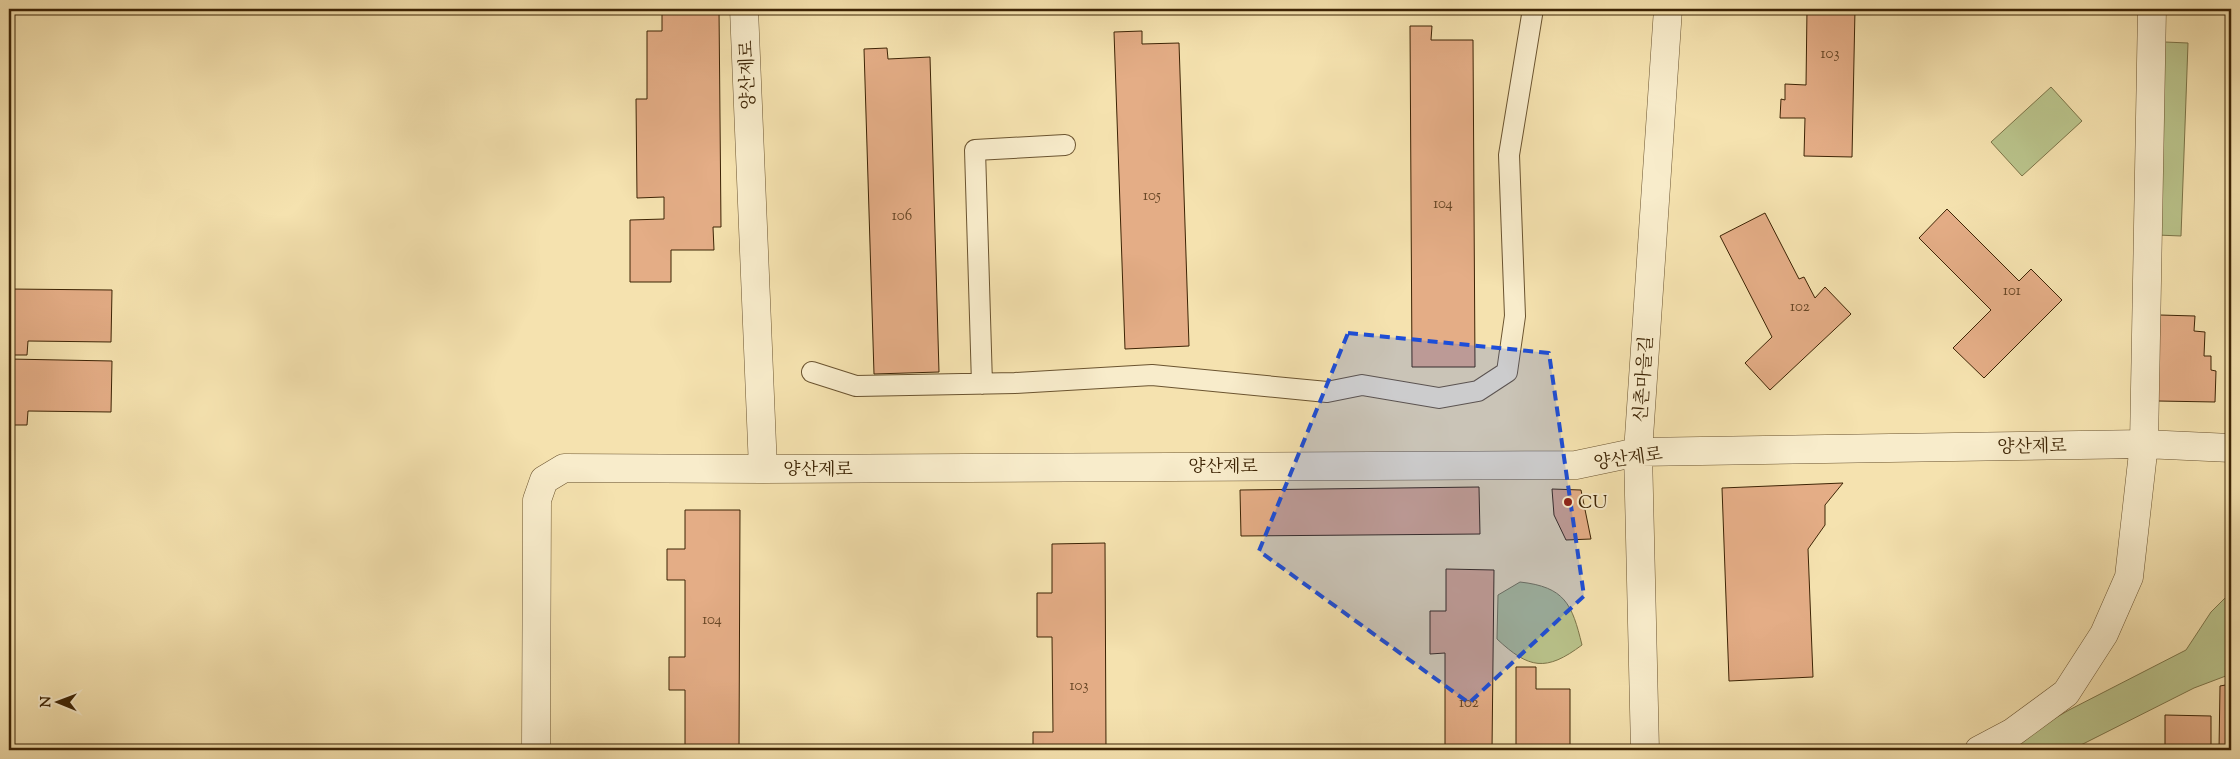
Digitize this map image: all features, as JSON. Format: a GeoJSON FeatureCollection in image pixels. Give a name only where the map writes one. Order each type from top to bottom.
{"type":"FeatureCollection","features":[{"type":"Feature","properties":{"kind":"street","name":"양산제로"},"geometry":{"type":"LineString","coordinates":[[744,9],[763,469],[1576,465],[1638,452],[2144,444],[2231,448]]}},
{"type":"Feature","properties":{"kind":"street","name":"신촌마을길"},"geometry":{"type":"LineString","coordinates":[[1645,750],[1638,452],[1668,9]]}},
{"type":"Feature","properties":{"kind":"street"},"geometry":{"type":"LineString","coordinates":[[1979,750],[2013,732],[2066,693],[2104,634],[2129,577],[2144,444],[2152,9]]}},
{"type":"Feature","properties":{"kind":"street"},"geometry":{"type":"LineString","coordinates":[[536,750],[537,500],[544,480],[564,468],[763,469]]}},
{"type":"Feature","properties":{"kind":"lane"},"geometry":{"type":"LineString","coordinates":[[812,372],[856,386],[982,384],[1152,375],[1327,392],[1362,385],[1439,398],[1478,391],[1507,372],[1515,316],[1509,155],[1534,9]]}},
{"type":"Feature","properties":{"kind":"lane"},"geometry":{"type":"LineString","coordinates":[[982,384],[974,150],[1065,145]]}},
{"type":"Feature","properties":{"kind":"highlighted area"},"geometry":{"type":"Polygon","coordinates":[[[1348,333],[1549,353],[1584,596],[1469,703],[1259,551],[1348,333]]]}},
{"type":"Feature","properties":{"kind":"green space"},"geometry":{"type":"Polygon","coordinates":[[[2165,42],[2188,43],[2181,236],[2157,235],[2165,42]]]}},
{"type":"Feature","properties":{"kind":"green space"},"geometry":{"type":"Polygon","coordinates":[[[2051,87],[2082,121],[2022,176],[1991,142],[2051,87]]]}},
{"type":"Feature","properties":{"kind":"green space"},"geometry":{"type":"Polygon","coordinates":[[[1520,582],[1547,588],[1557,593],[1564,600],[1570,608],[1582,645],[1558,660],[1538,663],[1528,661],[1519,656],[1497,639],[1498,595],[1520,582]]]}},
{"type":"Feature","properties":{"kind":"green space"},"geometry":{"type":"Polygon","coordinates":[[[2231,592],[2231,674],[2194,688],[2071,750],[2000,750],[2069,710],[2186,650],[2211,612],[2231,592]]]}},
{"type":"Feature","properties":{"kind":"building"},"geometry":{"type":"Polygon","coordinates":[[[719,9],[721,227],[713,227],[714,250],[671,250],[671,282],[630,282],[630,220],[664,219],[664,197],[637,198],[636,99],[647,99],[647,31],[662,31],[662,10],[719,9]]]}},
{"type":"Feature","properties":{"kind":"building"},"geometry":{"type":"Polygon","coordinates":[[[902,9],[963,9],[963,12],[902,13],[902,9]]]}},
{"type":"Feature","properties":{"kind":"building"},"geometry":{"type":"Polygon","coordinates":[[[1807,9],[1855,9],[1852,157],[1804,156],[1805,118],[1780,118],[1781,99],[1785,100],[1785,84],[1806,85],[1807,9]]]}},
{"type":"Feature","properties":{"kind":"building"},"geometry":{"type":"Polygon","coordinates":[[[2029,9],[2103,9],[2103,12],[2029,12],[2029,9]]]}},
{"type":"Feature","properties":{"kind":"building"},"geometry":{"type":"Polygon","coordinates":[[[1410,26],[1432,26],[1431,40],[1473,40],[1475,367],[1412,367],[1410,26]]]}},
{"type":"Feature","properties":{"kind":"building"},"geometry":{"type":"Polygon","coordinates":[[[1142,31],[1142,44],[1179,43],[1189,346],[1125,349],[1114,32],[1142,31]]]}},
{"type":"Feature","properties":{"kind":"building"},"geometry":{"type":"Polygon","coordinates":[[[887,48],[888,59],[930,57],[939,372],[874,374],[864,49],[887,48]]]}},
{"type":"Feature","properties":{"kind":"building"},"geometry":{"type":"Polygon","coordinates":[[[1947,209],[2019,281],[2031,269],[2062,300],[1984,378],[1953,348],[1991,310],[1919,238],[1947,209]]]}},
{"type":"Feature","properties":{"kind":"building"},"geometry":{"type":"Polygon","coordinates":[[[1765,213],[1799,279],[1804,277],[1815,298],[1825,287],[1851,314],[1770,390],[1745,363],[1772,337],[1720,236],[1765,213]]]}},
{"type":"Feature","properties":{"kind":"building"},"geometry":{"type":"Polygon","coordinates":[[[9,289],[112,290],[111,342],[28,341],[27,355],[9,355],[9,289]]]}},
{"type":"Feature","properties":{"kind":"building"},"geometry":{"type":"Polygon","coordinates":[[[2160,315],[2195,316],[2194,331],[2205,332],[2204,356],[2211,356],[2211,370],[2216,371],[2215,402],[2158,401],[2160,315]]]}},
{"type":"Feature","properties":{"kind":"building"},"geometry":{"type":"Polygon","coordinates":[[[9,359],[112,361],[111,412],[28,411],[27,425],[9,425],[9,359]]]}},
{"type":"Feature","properties":{"kind":"building"},"geometry":{"type":"Polygon","coordinates":[[[1843,483],[1825,505],[1825,525],[1808,549],[1813,677],[1729,681],[1722,488],[1843,483]]]}},
{"type":"Feature","properties":{"kind":"building"},"geometry":{"type":"Polygon","coordinates":[[[1479,487],[1480,534],[1241,536],[1240,490],[1479,487]]]}},
{"type":"Feature","properties":{"kind":"building","name":"CU"},"geometry":{"type":"Polygon","coordinates":[[[1552,489],[1581,490],[1591,539],[1566,540],[1554,515],[1552,489]]]}},
{"type":"Feature","properties":{"kind":"building"},"geometry":{"type":"Polygon","coordinates":[[[685,510],[740,510],[739,750],[685,750],[685,690],[669,690],[669,657],[685,657],[685,580],[667,580],[667,549],[685,549],[685,510]]]}},
{"type":"Feature","properties":{"kind":"building"},"geometry":{"type":"Polygon","coordinates":[[[1105,543],[1106,750],[1033,750],[1033,732],[1053,732],[1052,637],[1037,637],[1037,593],[1052,593],[1052,544],[1105,543]]]}},
{"type":"Feature","properties":{"kind":"building"},"geometry":{"type":"Polygon","coordinates":[[[1446,569],[1494,570],[1492,750],[1445,750],[1445,653],[1430,654],[1430,611],[1446,611],[1446,569]]]}},
{"type":"Feature","properties":{"kind":"building"},"geometry":{"type":"Polygon","coordinates":[[[1516,667],[1536,667],[1536,689],[1570,689],[1570,750],[1516,750],[1516,667]]]}},
{"type":"Feature","properties":{"kind":"building"},"geometry":{"type":"Polygon","coordinates":[[[2231,684],[2231,750],[2219,750],[2220,686],[2231,684]]]}},
{"type":"Feature","properties":{"kind":"building"},"geometry":{"type":"Polygon","coordinates":[[[2165,715],[2211,716],[2211,750],[2165,750],[2165,715]]]}},
{"type":"Feature","properties":{"kind":"place","name":"CU"},"geometry":{"type":"Point","coordinates":[1568,502]}}]}
